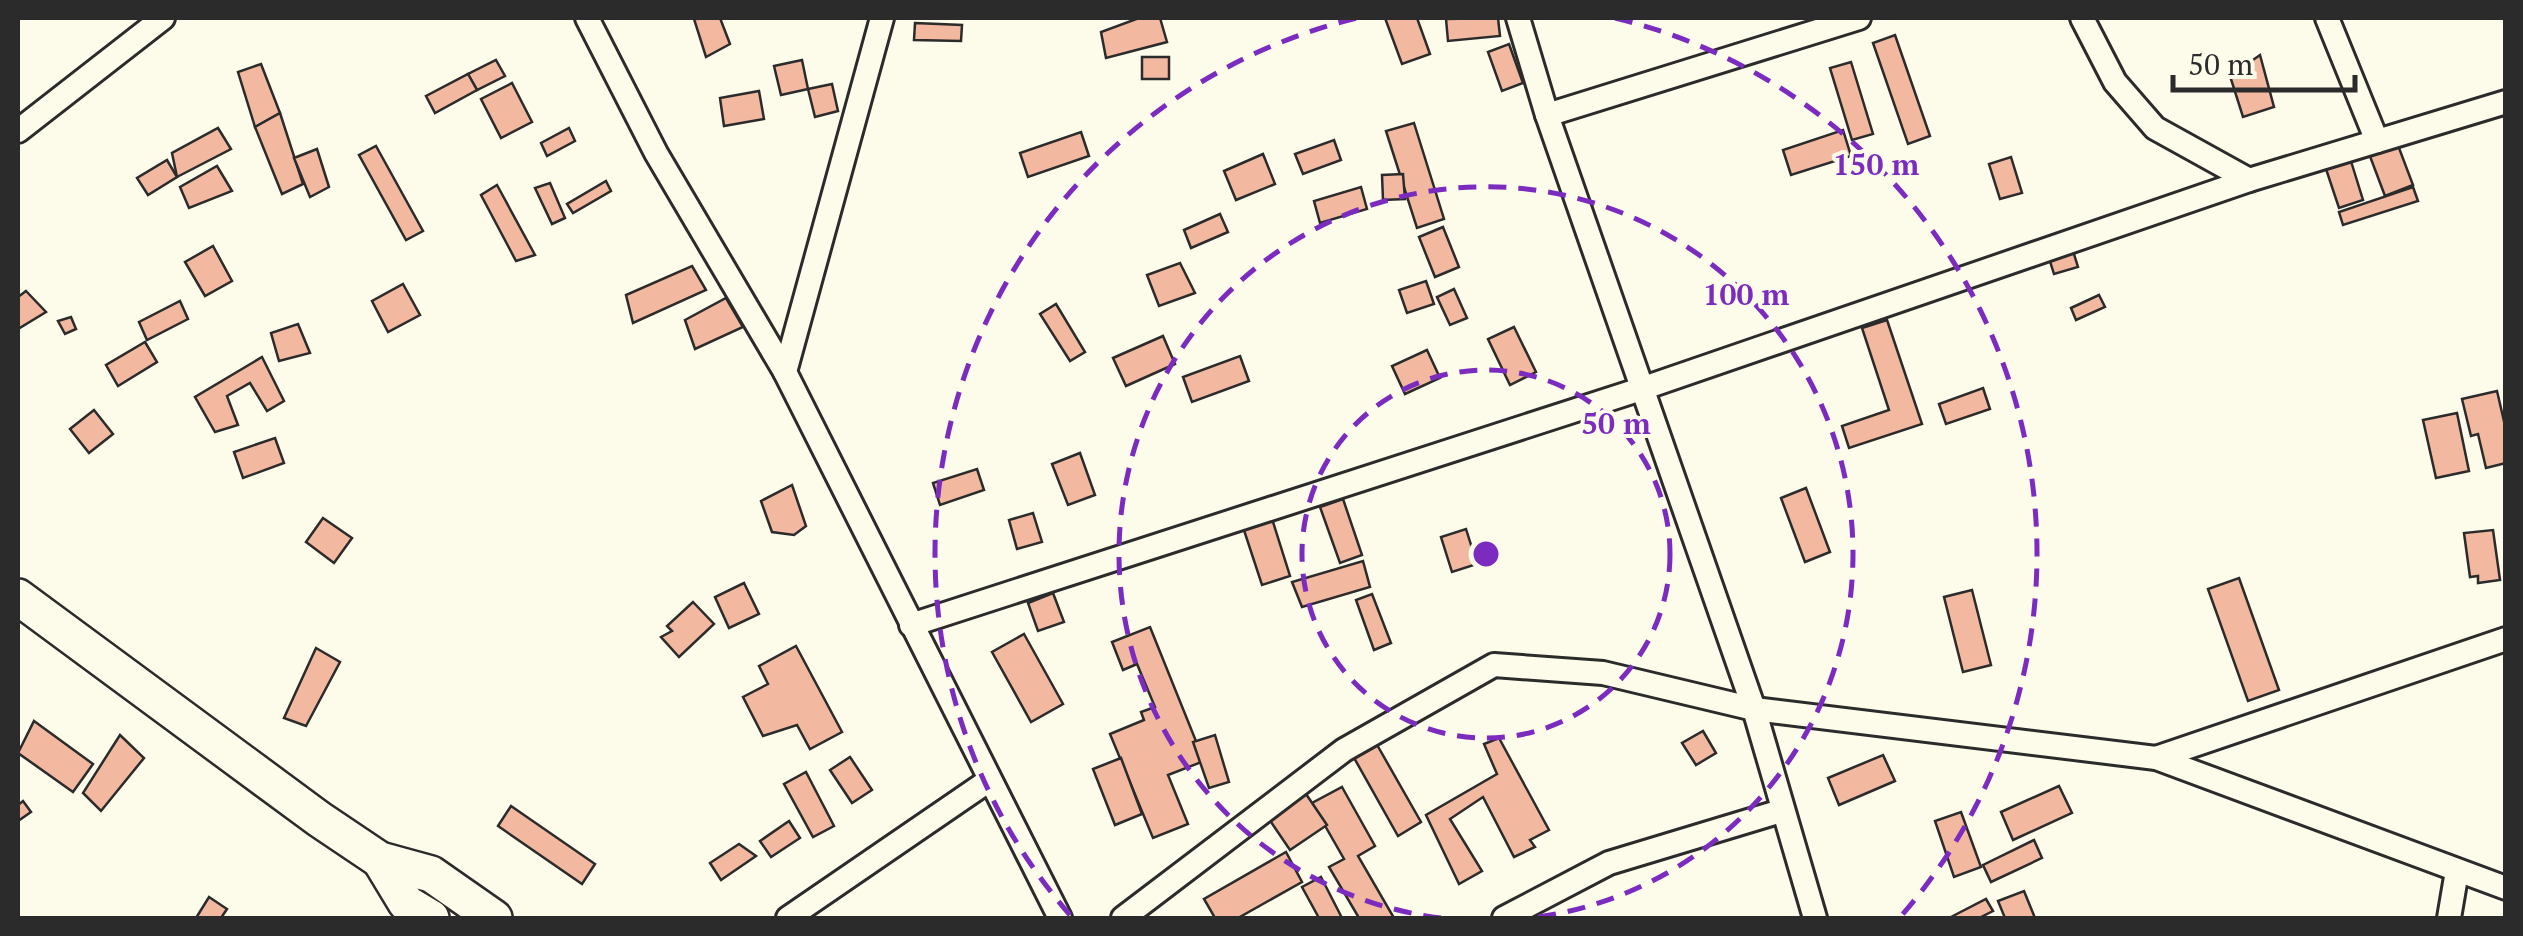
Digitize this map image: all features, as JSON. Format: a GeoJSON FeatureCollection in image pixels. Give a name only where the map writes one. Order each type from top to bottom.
{"type":"FeatureCollection","features":[{"type":"Feature","properties":{"kind":"main road"},"geometry":{"type":"LineString","coordinates":[[18,596],[251,772],[380,860],[430,874],[494,918]]}},
{"type":"Feature","properties":{"kind":"main road"},"geometry":{"type":"LineString","coordinates":[[380,860],[406,903],[431,918]]}},
{"type":"Feature","properties":{"kind":"street"},"geometry":{"type":"LineString","coordinates":[[18,132],[163,18]]}},
{"type":"Feature","properties":{"kind":"street"},"geometry":{"type":"LineString","coordinates":[[587,18],[656,152],[785,372],[1060,918]]}},
{"type":"Feature","properties":{"kind":"street"},"geometry":{"type":"LineString","coordinates":[[785,372],[882,18]]}},
{"type":"Feature","properties":{"kind":"street"},"geometry":{"type":"LineString","coordinates":[[1518,18],[1546,115],[1754,709],[1815,918]]}},
{"type":"Feature","properties":{"kind":"street"},"geometry":{"type":"LineString","coordinates":[[1546,115],[1860,18]]}},
{"type":"Feature","properties":{"kind":"street"},"geometry":{"type":"LineString","coordinates":[[2082,18],[2115,82],[2155,128],[2249,180]]}},
{"type":"Feature","properties":{"kind":"street"},"geometry":{"type":"LineString","coordinates":[[2327,18],[2377,141]]}},
{"type":"Feature","properties":{"kind":"street"},"geometry":{"type":"LineString","coordinates":[[911,625],[1642,389],[2249,180],[2506,102]]}},
{"type":"Feature","properties":{"kind":"street"},"geometry":{"type":"LineString","coordinates":[[2156,758],[2506,639]]}},
{"type":"Feature","properties":{"kind":"street"},"geometry":{"type":"LineString","coordinates":[[1124,918],[1344,750],[1494,665],[1602,672],[1754,709],[2156,758],[2506,888]]}},
{"type":"Feature","properties":{"kind":"street"},"geometry":{"type":"LineString","coordinates":[[788,918],[988,781]]}},
{"type":"Feature","properties":{"kind":"street"},"geometry":{"type":"LineString","coordinates":[[1504,918],[1608,863],[1781,811]]}},
{"type":"Feature","properties":{"kind":"street"},"geometry":{"type":"LineString","coordinates":[[2449,918],[2457,871]]}},
{"type":"Feature","properties":{"kind":"building"},"geometry":{"type":"Polygon","coordinates":[[[720,18],[730,44],[706,57],[694,19],[720,18]]]}},
{"type":"Feature","properties":{"kind":"building"},"geometry":{"type":"Polygon","coordinates":[[[1139,18],[1160,18],[1167,42],[1106,58],[1101,32],[1139,18]]]}},
{"type":"Feature","properties":{"kind":"building"},"geometry":{"type":"Polygon","coordinates":[[[1385,18],[1417,18],[1430,54],[1402,64],[1385,18]]]}},
{"type":"Feature","properties":{"kind":"building"},"geometry":{"type":"Polygon","coordinates":[[[1498,18],[1500,36],[1448,41],[1446,19],[1498,18]]]}},
{"type":"Feature","properties":{"kind":"building"},"geometry":{"type":"Polygon","coordinates":[[[915,23],[962,25],[961,41],[914,40],[915,23]]]}},
{"type":"Feature","properties":{"kind":"building"},"geometry":{"type":"Polygon","coordinates":[[[1895,35],[1930,136],[1908,144],[1873,43],[1895,35]]]}},
{"type":"Feature","properties":{"kind":"building"},"geometry":{"type":"Polygon","coordinates":[[[1509,44],[1523,83],[1502,91],[1488,52],[1509,44]]]}},
{"type":"Feature","properties":{"kind":"building"},"geometry":{"type":"Polygon","coordinates":[[[2260,55],[2274,107],[2243,117],[2230,76],[2260,55]]]}},
{"type":"Feature","properties":{"kind":"building"},"geometry":{"type":"Polygon","coordinates":[[[1142,57],[1169,57],[1169,79],[1142,79],[1142,57]]]}},
{"type":"Feature","properties":{"kind":"building"},"geometry":{"type":"Polygon","coordinates":[[[496,60],[505,76],[477,90],[468,74],[496,60]]]}},
{"type":"Feature","properties":{"kind":"building"},"geometry":{"type":"Polygon","coordinates":[[[802,60],[808,89],[781,95],[774,66],[802,60]]]}},
{"type":"Feature","properties":{"kind":"building"},"geometry":{"type":"Polygon","coordinates":[[[1851,62],[1873,134],[1852,140],[1830,68],[1851,62]]]}},
{"type":"Feature","properties":{"kind":"building"},"geometry":{"type":"Polygon","coordinates":[[[261,64],[280,113],[255,127],[238,72],[261,64]]]}},
{"type":"Feature","properties":{"kind":"building"},"geometry":{"type":"Polygon","coordinates":[[[468,74],[477,90],[435,113],[426,96],[468,74]]]}},
{"type":"Feature","properties":{"kind":"building"},"geometry":{"type":"Polygon","coordinates":[[[512,83],[532,122],[501,138],[481,99],[512,83]]]}},
{"type":"Feature","properties":{"kind":"building"},"geometry":{"type":"Polygon","coordinates":[[[832,84],[838,111],[815,117],[808,89],[832,84]]]}},
{"type":"Feature","properties":{"kind":"building"},"geometry":{"type":"Polygon","coordinates":[[[759,91],[764,119],[724,126],[720,98],[759,91]]]}},
{"type":"Feature","properties":{"kind":"building"},"geometry":{"type":"Polygon","coordinates":[[[280,113],[303,184],[282,194],[255,127],[280,113]]]}},
{"type":"Feature","properties":{"kind":"building"},"geometry":{"type":"Polygon","coordinates":[[[1414,123],[1444,219],[1417,228],[1386,131],[1414,123]]]}},
{"type":"Feature","properties":{"kind":"building"},"geometry":{"type":"Polygon","coordinates":[[[218,128],[231,149],[177,177],[172,153],[218,128]]]}},
{"type":"Feature","properties":{"kind":"building"},"geometry":{"type":"Polygon","coordinates":[[[569,128],[575,141],[547,156],[541,143],[569,128]]]}},
{"type":"Feature","properties":{"kind":"building"},"geometry":{"type":"Polygon","coordinates":[[[1843,130],[1851,156],[1791,175],[1783,150],[1843,130]]]}},
{"type":"Feature","properties":{"kind":"building"},"geometry":{"type":"Polygon","coordinates":[[[1081,132],[1089,156],[1028,177],[1020,153],[1081,132]]]}},
{"type":"Feature","properties":{"kind":"building"},"geometry":{"type":"Polygon","coordinates":[[[1334,140],[1341,160],[1303,174],[1295,154],[1334,140]]]}},
{"type":"Feature","properties":{"kind":"building"},"geometry":{"type":"Polygon","coordinates":[[[2396,140],[2413,185],[2385,196],[2368,151],[2396,140]]]}},
{"type":"Feature","properties":{"kind":"building"},"geometry":{"type":"Polygon","coordinates":[[[376,146],[423,231],[406,240],[359,155],[376,146]]]}},
{"type":"Feature","properties":{"kind":"building"},"geometry":{"type":"Polygon","coordinates":[[[317,149],[329,187],[310,197],[294,158],[317,149]]]}},
{"type":"Feature","properties":{"kind":"building"},"geometry":{"type":"Polygon","coordinates":[[[1263,154],[1275,184],[1236,200],[1224,171],[1263,154]]]}},
{"type":"Feature","properties":{"kind":"building"},"geometry":{"type":"Polygon","coordinates":[[[2011,157],[2022,193],[2000,199],[1989,164],[2011,157]]]}},
{"type":"Feature","properties":{"kind":"building"},"geometry":{"type":"Polygon","coordinates":[[[2350,158],[2363,200],[2339,208],[2325,166],[2350,158]]]}},
{"type":"Feature","properties":{"kind":"building"},"geometry":{"type":"Polygon","coordinates":[[[167,160],[177,177],[148,195],[137,178],[167,160]]]}},
{"type":"Feature","properties":{"kind":"building"},"geometry":{"type":"Polygon","coordinates":[[[217,166],[232,191],[189,208],[180,187],[217,166]]]}},
{"type":"Feature","properties":{"kind":"building"},"geometry":{"type":"Polygon","coordinates":[[[1403,174],[1405,199],[1383,200],[1382,175],[1403,174]]]}},
{"type":"Feature","properties":{"kind":"building"},"geometry":{"type":"Polygon","coordinates":[[[606,181],[611,191],[573,213],[567,204],[606,181]]]}},
{"type":"Feature","properties":{"kind":"building"},"geometry":{"type":"Polygon","coordinates":[[[550,183],[565,218],[552,224],[535,188],[550,183]]]}},
{"type":"Feature","properties":{"kind":"building"},"geometry":{"type":"Polygon","coordinates":[[[497,185],[535,255],[516,261],[481,195],[497,185]]]}},
{"type":"Feature","properties":{"kind":"building"},"geometry":{"type":"Polygon","coordinates":[[[1361,187],[1367,209],[1320,223],[1314,201],[1361,187]]]}},
{"type":"Feature","properties":{"kind":"building"},"geometry":{"type":"Polygon","coordinates":[[[2413,187],[2418,201],[2343,225],[2339,212],[2413,187]]]}},
{"type":"Feature","properties":{"kind":"building"},"geometry":{"type":"Polygon","coordinates":[[[1220,214],[1228,232],[1191,248],[1184,230],[1220,214]]]}},
{"type":"Feature","properties":{"kind":"building"},"geometry":{"type":"Polygon","coordinates":[[[1443,227],[1459,267],[1435,277],[1419,237],[1443,227]]]}},
{"type":"Feature","properties":{"kind":"building"},"geometry":{"type":"Polygon","coordinates":[[[213,246],[232,281],[205,296],[185,262],[213,246]]]}},
{"type":"Feature","properties":{"kind":"building"},"geometry":{"type":"Polygon","coordinates":[[[2073,251],[2078,267],[2054,274],[2049,258],[2073,251]]]}},
{"type":"Feature","properties":{"kind":"building"},"geometry":{"type":"Polygon","coordinates":[[[1180,263],[1195,293],[1159,306],[1147,275],[1180,263]]]}},
{"type":"Feature","properties":{"kind":"building"},"geometry":{"type":"Polygon","coordinates":[[[692,266],[706,290],[633,323],[626,295],[692,266]]]}},
{"type":"Feature","properties":{"kind":"building"},"geometry":{"type":"Polygon","coordinates":[[[1426,281],[1434,304],[1407,313],[1399,290],[1426,281]]]}},
{"type":"Feature","properties":{"kind":"building"},"geometry":{"type":"Polygon","coordinates":[[[403,284],[420,315],[388,332],[372,301],[403,284]]]}},
{"type":"Feature","properties":{"kind":"building"},"geometry":{"type":"Polygon","coordinates":[[[1454,289],[1467,318],[1450,325],[1437,297],[1454,289]]]}},
{"type":"Feature","properties":{"kind":"building"},"geometry":{"type":"Polygon","coordinates":[[[26,291],[46,312],[18,329],[18,297],[26,291]]]}},
{"type":"Feature","properties":{"kind":"building"},"geometry":{"type":"Polygon","coordinates":[[[2099,295],[2105,307],[2076,320],[2071,308],[2099,295]]]}},
{"type":"Feature","properties":{"kind":"building"},"geometry":{"type":"Polygon","coordinates":[[[726,298],[743,327],[695,349],[685,320],[726,298]]]}},
{"type":"Feature","properties":{"kind":"building"},"geometry":{"type":"Polygon","coordinates":[[[180,301],[188,319],[147,340],[139,322],[180,301]]]}},
{"type":"Feature","properties":{"kind":"building"},"geometry":{"type":"Polygon","coordinates":[[[1056,304],[1085,352],[1070,361],[1040,314],[1056,304]]]}},
{"type":"Feature","properties":{"kind":"building"},"geometry":{"type":"Polygon","coordinates":[[[71,317],[76,329],[65,334],[58,321],[71,317]]]}},
{"type":"Feature","properties":{"kind":"building"},"geometry":{"type":"Polygon","coordinates":[[[1887,320],[1922,424],[1849,448],[1842,426],[1889,410],[1862,328],[1887,320]]]}},
{"type":"Feature","properties":{"kind":"building"},"geometry":{"type":"Polygon","coordinates":[[[298,324],[310,353],[279,361],[271,333],[298,324]]]}},
{"type":"Feature","properties":{"kind":"building"},"geometry":{"type":"Polygon","coordinates":[[[1514,327],[1536,372],[1510,385],[1488,339],[1514,327]]]}},
{"type":"Feature","properties":{"kind":"building"},"geometry":{"type":"Polygon","coordinates":[[[1163,336],[1175,364],[1126,386],[1113,358],[1163,336]]]}},
{"type":"Feature","properties":{"kind":"building"},"geometry":{"type":"Polygon","coordinates":[[[145,342],[157,362],[118,386],[106,365],[145,342]]]}},
{"type":"Feature","properties":{"kind":"building"},"geometry":{"type":"Polygon","coordinates":[[[1427,350],[1440,378],[1405,394],[1392,366],[1427,350]]]}},
{"type":"Feature","properties":{"kind":"building"},"geometry":{"type":"Polygon","coordinates":[[[1240,356],[1249,381],[1192,402],[1183,377],[1240,356]]]}},
{"type":"Feature","properties":{"kind":"building"},"geometry":{"type":"Polygon","coordinates":[[[262,357],[284,401],[267,411],[250,383],[227,396],[238,425],[215,432],[195,397],[262,357]]]}},
{"type":"Feature","properties":{"kind":"building"},"geometry":{"type":"Polygon","coordinates":[[[1983,388],[1990,409],[1946,424],[1939,404],[1983,388]]]}},
{"type":"Feature","properties":{"kind":"building"},"geometry":{"type":"Polygon","coordinates":[[[2497,391],[2506,430],[2506,463],[2486,468],[2478,434],[2471,436],[2462,399],[2497,391]]]}},
{"type":"Feature","properties":{"kind":"building"},"geometry":{"type":"Polygon","coordinates":[[[94,410],[113,434],[89,453],[70,429],[94,410]]]}},
{"type":"Feature","properties":{"kind":"building"},"geometry":{"type":"Polygon","coordinates":[[[2457,413],[2469,471],[2436,478],[2423,420],[2457,413]]]}},
{"type":"Feature","properties":{"kind":"building"},"geometry":{"type":"Polygon","coordinates":[[[275,438],[284,463],[243,478],[234,452],[275,438]]]}},
{"type":"Feature","properties":{"kind":"building"},"geometry":{"type":"Polygon","coordinates":[[[1080,453],[1095,495],[1068,505],[1052,464],[1080,453]]]}},
{"type":"Feature","properties":{"kind":"building"},"geometry":{"type":"Polygon","coordinates":[[[977,469],[984,490],[940,505],[933,483],[977,469]]]}},
{"type":"Feature","properties":{"kind":"building"},"geometry":{"type":"Polygon","coordinates":[[[792,485],[806,526],[794,535],[772,532],[761,501],[792,485]]]}},
{"type":"Feature","properties":{"kind":"building"},"geometry":{"type":"Polygon","coordinates":[[[1806,488],[1830,552],[1805,562],[1781,498],[1806,488]]]}},
{"type":"Feature","properties":{"kind":"building"},"geometry":{"type":"Polygon","coordinates":[[[1343,499],[1362,555],[1340,563],[1320,507],[1343,499]]]}},
{"type":"Feature","properties":{"kind":"building"},"geometry":{"type":"Polygon","coordinates":[[[1268,506],[1290,576],[1262,585],[1239,515],[1268,506]]]}},
{"type":"Feature","properties":{"kind":"building"},"geometry":{"type":"Polygon","coordinates":[[[1033,513],[1042,542],[1017,549],[1009,520],[1033,513]]]}},
{"type":"Feature","properties":{"kind":"building"},"geometry":{"type":"Polygon","coordinates":[[[323,518],[352,538],[334,563],[306,542],[323,518]]]}},
{"type":"Feature","properties":{"kind":"building"},"geometry":{"type":"Polygon","coordinates":[[[1466,529],[1477,564],[1452,572],[1441,537],[1466,529]]]}},
{"type":"Feature","properties":{"kind":"building"},"geometry":{"type":"Polygon","coordinates":[[[2493,530],[2500,580],[2478,583],[2478,576],[2470,577],[2464,533],[2493,530]]]}},
{"type":"Feature","properties":{"kind":"building"},"geometry":{"type":"Polygon","coordinates":[[[1363,561],[1370,587],[1302,607],[1292,582],[1363,561]]]}},
{"type":"Feature","properties":{"kind":"building"},"geometry":{"type":"Polygon","coordinates":[[[2239,578],[2279,690],[2248,701],[2208,589],[2239,578]]]}},
{"type":"Feature","properties":{"kind":"building"},"geometry":{"type":"Polygon","coordinates":[[[744,583],[759,614],[729,628],[715,597],[744,583]]]}},
{"type":"Feature","properties":{"kind":"building"},"geometry":{"type":"Polygon","coordinates":[[[1972,590],[1991,665],[1963,672],[1944,597],[1972,590]]]}},
{"type":"Feature","properties":{"kind":"building"},"geometry":{"type":"Polygon","coordinates":[[[1053,593],[1064,622],[1038,631],[1028,603],[1053,593]]]}},
{"type":"Feature","properties":{"kind":"building"},"geometry":{"type":"Polygon","coordinates":[[[1372,594],[1391,643],[1374,650],[1356,600],[1372,594]]]}},
{"type":"Feature","properties":{"kind":"building"},"geometry":{"type":"Polygon","coordinates":[[[693,602],[714,624],[679,657],[661,637],[672,631],[667,626],[693,602]]]}},
{"type":"Feature","properties":{"kind":"building"},"geometry":{"type":"Polygon","coordinates":[[[1150,627],[1204,761],[1168,775],[1188,824],[1153,838],[1110,734],[1144,720],[1141,712],[1155,707],[1137,664],[1123,670],[1112,642],[1150,627]]]}},
{"type":"Feature","properties":{"kind":"building"},"geometry":{"type":"Polygon","coordinates":[[[1024,634],[1063,704],[1031,722],[992,652],[1024,634]]]}},
{"type":"Feature","properties":{"kind":"building"},"geometry":{"type":"Polygon","coordinates":[[[796,646],[842,732],[810,749],[797,725],[763,736],[743,697],[768,684],[759,666],[796,646]]]}},
{"type":"Feature","properties":{"kind":"building"},"geometry":{"type":"Polygon","coordinates":[[[316,648],[340,662],[306,726],[284,718],[316,648]]]}},
{"type":"Feature","properties":{"kind":"building"},"geometry":{"type":"Polygon","coordinates":[[[34,721],[93,764],[73,792],[18,753],[34,721]]]}},
{"type":"Feature","properties":{"kind":"building"},"geometry":{"type":"Polygon","coordinates":[[[1703,731],[1716,753],[1696,765],[1682,743],[1703,731]]]}},
{"type":"Feature","properties":{"kind":"building"},"geometry":{"type":"Polygon","coordinates":[[[120,735],[144,758],[101,811],[83,793],[120,735]]]}},
{"type":"Feature","properties":{"kind":"building"},"geometry":{"type":"Polygon","coordinates":[[[1215,735],[1229,782],[1209,788],[1193,742],[1215,735]]]}},
{"type":"Feature","properties":{"kind":"building"},"geometry":{"type":"Polygon","coordinates":[[[1499,738],[1549,830],[1530,840],[1535,847],[1514,857],[1483,797],[1450,819],[1482,871],[1459,884],[1426,815],[1497,774],[1484,744],[1499,738]]]}},
{"type":"Feature","properties":{"kind":"building"},"geometry":{"type":"Polygon","coordinates":[[[1376,743],[1421,822],[1398,836],[1353,756],[1376,743]]]}},
{"type":"Feature","properties":{"kind":"building"},"geometry":{"type":"Polygon","coordinates":[[[1883,755],[1895,781],[1839,805],[1828,778],[1883,755]]]}},
{"type":"Feature","properties":{"kind":"building"},"geometry":{"type":"Polygon","coordinates":[[[850,757],[872,790],[852,803],[830,770],[850,757]]]}},
{"type":"Feature","properties":{"kind":"building"},"geometry":{"type":"Polygon","coordinates":[[[1121,758],[1142,814],[1115,825],[1093,769],[1121,758]]]}},
{"type":"Feature","properties":{"kind":"building"},"geometry":{"type":"Polygon","coordinates":[[[806,772],[834,826],[813,837],[784,784],[806,772]]]}},
{"type":"Feature","properties":{"kind":"building"},"geometry":{"type":"Polygon","coordinates":[[[2059,786],[2072,813],[2013,840],[2001,812],[2059,786]]]}},
{"type":"Feature","properties":{"kind":"building"},"geometry":{"type":"Polygon","coordinates":[[[1342,787],[1375,846],[1358,856],[1394,918],[1359,918],[1329,867],[1344,859],[1312,803],[1342,787]]]}},
{"type":"Feature","properties":{"kind":"building"},"geometry":{"type":"Polygon","coordinates":[[[1304,791],[1327,825],[1290,850],[1267,816],[1304,791]]]}},
{"type":"Feature","properties":{"kind":"building"},"geometry":{"type":"Polygon","coordinates":[[[23,801],[31,812],[18,821],[18,805],[23,801]]]}},
{"type":"Feature","properties":{"kind":"building"},"geometry":{"type":"Polygon","coordinates":[[[511,806],[595,864],[582,884],[498,826],[511,806]]]}},
{"type":"Feature","properties":{"kind":"building"},"geometry":{"type":"Polygon","coordinates":[[[1961,812],[1981,867],[1954,877],[1935,821],[1961,812]]]}},
{"type":"Feature","properties":{"kind":"building"},"geometry":{"type":"Polygon","coordinates":[[[789,821],[800,838],[771,857],[760,841],[789,821]]]}},
{"type":"Feature","properties":{"kind":"building"},"geometry":{"type":"Polygon","coordinates":[[[2034,840],[2042,858],[1991,882],[1983,865],[2034,840]]]}},
{"type":"Feature","properties":{"kind":"building"},"geometry":{"type":"Polygon","coordinates":[[[739,844],[756,856],[721,880],[710,863],[739,844]]]}},
{"type":"Feature","properties":{"kind":"building"},"geometry":{"type":"Polygon","coordinates":[[[1286,852],[1302,882],[1238,918],[1215,918],[1204,899],[1286,852]]]}},
{"type":"Feature","properties":{"kind":"building"},"geometry":{"type":"Polygon","coordinates":[[[1321,877],[1342,918],[1319,918],[1302,887],[1321,877]]]}},
{"type":"Feature","properties":{"kind":"building"},"geometry":{"type":"Polygon","coordinates":[[[2024,891],[2035,918],[2005,918],[1998,901],[2024,891]]]}},
{"type":"Feature","properties":{"kind":"building"},"geometry":{"type":"Polygon","coordinates":[[[209,897],[227,909],[221,918],[196,918],[209,897]]]}},
{"type":"Feature","properties":{"kind":"building"},"geometry":{"type":"Polygon","coordinates":[[[1986,899],[1993,911],[1979,918],[1949,918],[1986,899]]]}}]}
